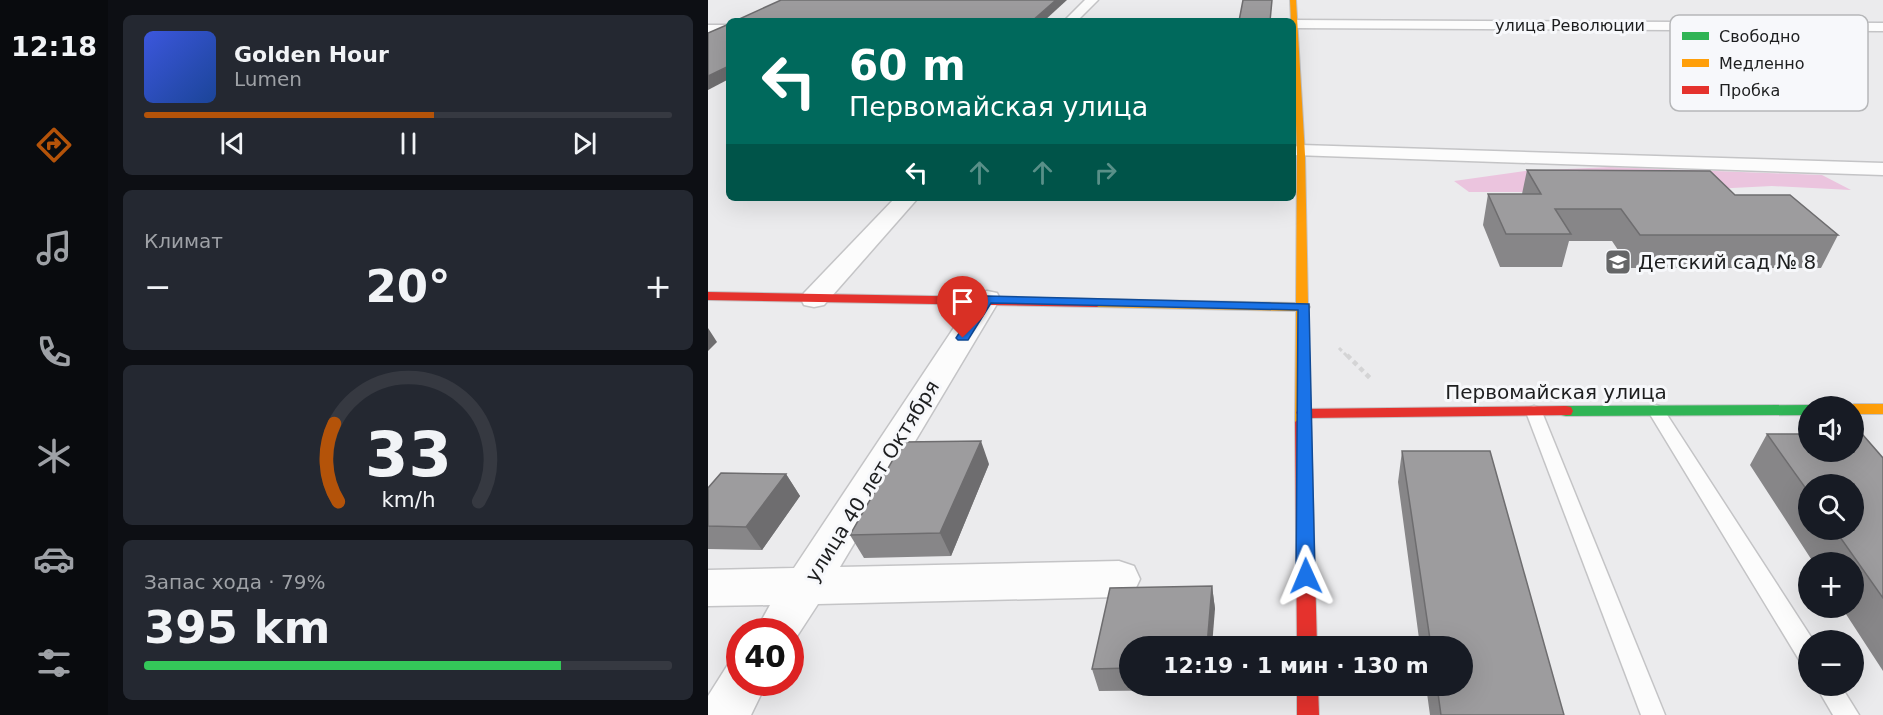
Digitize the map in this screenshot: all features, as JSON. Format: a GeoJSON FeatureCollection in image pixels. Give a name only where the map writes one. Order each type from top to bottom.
{"type":"FeatureCollection","features":[{"type":"Feature","properties":{"kind":"street"},"geometry":{"type":"LineString","coordinates":[[1073,18],[1092,0]]}},
{"type":"Feature","properties":{"kind":"street"},"geometry":{"type":"LineString","coordinates":[[1293,0],[1294,18]]}},
{"type":"Feature","properties":{"kind":"street","name":"улица Революции"},"geometry":{"type":"LineString","coordinates":[[1296,24],[1670,26]]}},
{"type":"Feature","properties":{"kind":"street","name":"улица Революции"},"geometry":{"type":"LineString","coordinates":[[1868,27],[1883,27]]}},
{"type":"Feature","properties":{"kind":"street"},"geometry":{"type":"LineString","coordinates":[[708,29],[726,29]]}},
{"type":"Feature","properties":{"kind":"street"},"geometry":{"type":"LineString","coordinates":[[1296,60],[1301,151],[1304,307],[1303,413],[1307,636]]}},
{"type":"Feature","properties":{"kind":"street"},"geometry":{"type":"LineString","coordinates":[[1301,151],[1883,169]]}},
{"type":"Feature","properties":{"kind":"street"},"geometry":{"type":"LineString","coordinates":[[814,299],[904,201]]}},
{"type":"Feature","properties":{"kind":"street"},"geometry":{"type":"LineString","coordinates":[[708,297],[987,299],[1304,307]]}},
{"type":"Feature","properties":{"kind":"street","name":"улица 40 лет Октября"},"geometry":{"type":"LineString","coordinates":[[786,618],[987,299]]}},
{"type":"Feature","properties":{"kind":"street"},"geometry":{"type":"LineString","coordinates":[[1864,409],[1883,409]]}},
{"type":"Feature","properties":{"kind":"street","name":"Первомайская улица"},"geometry":{"type":"LineString","coordinates":[[1303,413],[1798,410]]}},
{"type":"Feature","properties":{"kind":"street"},"geometry":{"type":"LineString","coordinates":[[708,588],[1119,579]]}},
{"type":"Feature","properties":{"kind":"street"},"geometry":{"type":"LineString","coordinates":[[724,715],[736,696]]}},
{"type":"Feature","properties":{"kind":"street"},"geometry":{"type":"LineString","coordinates":[[1308,696],[1308,715]]}},
{"type":"Feature","properties":{"kind":"lane"},"geometry":{"type":"LineString","coordinates":[[1534,411],[1653,715]]}},
{"type":"Feature","properties":{"kind":"lane"},"geometry":{"type":"LineString","coordinates":[[1656,411],[1798,637]]}},
{"type":"Feature","properties":{"kind":"lane"},"geometry":{"type":"LineString","coordinates":[[1835,696],[1847,715]]}},
{"type":"Feature","properties":{"kind":"shaded area"},"geometry":{"type":"Polygon","coordinates":[[[1610,167],[1822,175],[1851,190],[1772,186],[1652,192],[1469,192],[1454,181],[1525,171],[1610,167]]]}},
{"type":"Feature","properties":{"kind":"building"},"geometry":{"type":"Polygon","coordinates":[[[781,0],[1056,0],[1035,18],[742,18],[781,0]]]}},
{"type":"Feature","properties":{"kind":"building"},"geometry":{"type":"Polygon","coordinates":[[[1243,0],[1272,0],[1270,18],[1240,18],[1243,0]]]}},
{"type":"Feature","properties":{"kind":"building"},"geometry":{"type":"Polygon","coordinates":[[[726,25],[726,67],[708,76],[708,33],[726,25]]]}},
{"type":"Feature","properties":{"kind":"building"},"geometry":{"type":"Polygon","coordinates":[[[1527,170],[1710,171],[1735,195],[1790,195],[1838,235],[1640,235],[1621,209],[1555,209],[1571,234],[1506,234],[1488,194],[1541,194],[1527,170]]]}},
{"type":"Feature","properties":{"kind":"building"},"geometry":{"type":"Polygon","coordinates":[[[1767,434],[1798,434],[1798,462],[1864,462],[1864,436],[1883,458],[1883,598],[1864,571],[1864,552],[1851,552],[1842,540],[1864,540],[1864,474],[1798,474],[1798,478],[1767,434]]]}},
{"type":"Feature","properties":{"kind":"building"},"geometry":{"type":"Polygon","coordinates":[[[981,441],[940,533],[850,535],[903,442],[981,441]]]}},
{"type":"Feature","properties":{"kind":"building"},"geometry":{"type":"Polygon","coordinates":[[[1402,451],[1490,451],[1564,715],[1441,715],[1438,696],[1473,696],[1473,636],[1430,636],[1402,451]]]}},
{"type":"Feature","properties":{"kind":"building"},"geometry":{"type":"Polygon","coordinates":[[[721,473],[786,474],[746,527],[708,526],[708,488],[721,473]]]}},
{"type":"Feature","properties":{"kind":"building"},"geometry":{"type":"Polygon","coordinates":[[[1212,586],[1208,636],[1119,636],[1119,668],[1092,669],[1110,588],[1212,586]]]}},
{"type":"Feature","properties":{"kind":"traffic: fast"},"geometry":{"type":"LineString","coordinates":[[1566,411],[1798,410]]}},
{"type":"Feature","properties":{"kind":"traffic: slow"},"geometry":{"type":"LineString","coordinates":[[1293,0],[1294,18]]}},
{"type":"Feature","properties":{"kind":"traffic: slow"},"geometry":{"type":"LineString","coordinates":[[1296,58],[1301,155],[1303,422]]}},
{"type":"Feature","properties":{"kind":"traffic: slow"},"geometry":{"type":"LineString","coordinates":[[1097,303],[1304,307]]}},
{"type":"Feature","properties":{"kind":"traffic: slow"},"geometry":{"type":"LineString","coordinates":[[1864,409],[1883,409]]}},
{"type":"Feature","properties":{"kind":"traffic: jam"},"geometry":{"type":"LineString","coordinates":[[708,296],[1097,303]]}},
{"type":"Feature","properties":{"kind":"traffic: jam"},"geometry":{"type":"LineString","coordinates":[[1303,413],[1566,411]]}},
{"type":"Feature","properties":{"kind":"traffic: jam"},"geometry":{"type":"LineString","coordinates":[[1303,422],[1307,636]]}},
{"type":"Feature","properties":{"kind":"traffic: jam"},"geometry":{"type":"LineString","coordinates":[[1308,696],[1308,715]]}},
{"type":"Feature","properties":{"kind":"place","name":"Детский сад № 8"},"geometry":{"type":"Point","coordinates":[1618,262]}},
{"type":"Feature","properties":{"kind":"route"},"geometry":{"type":"LineString","coordinates":[[963,338],[987,299],[1304,307],[1306,576]]}}]}
